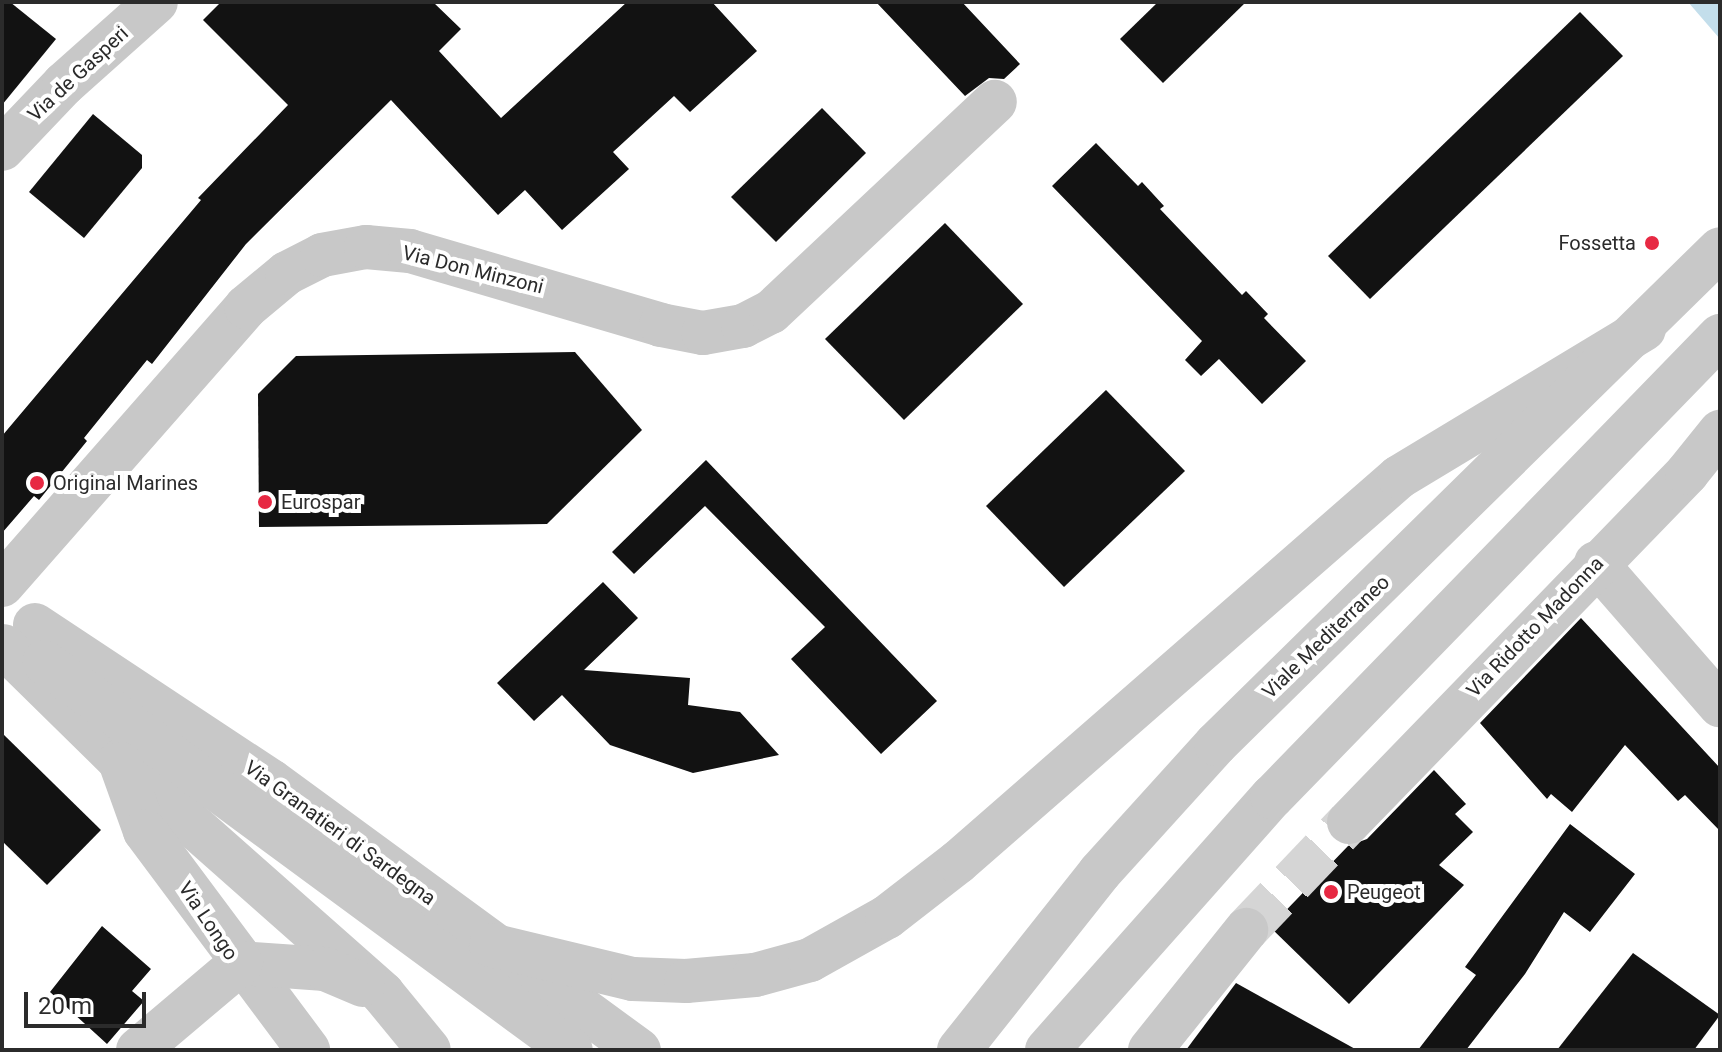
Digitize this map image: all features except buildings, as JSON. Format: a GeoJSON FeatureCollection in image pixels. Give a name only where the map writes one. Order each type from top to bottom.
{"type":"FeatureCollection","features":[{"type":"Feature","properties":{"kind":"street","name":"Via de Gasperi"},"geometry":{"type":"LineString","coordinates":[[2,149],[64,84],[156,2]]}},
{"type":"Feature","properties":{"kind":"street","name":"Via Don Minzoni"},"geometry":{"type":"LineString","coordinates":[[2,585],[246,307],[287,273],[322,255],[366,247],[410,251],[661,325],[703,333],[743,326],[771,312],[995,102]]}},
{"type":"Feature","properties":{"kind":"street","name":"Viale Mediterraneo"},"geometry":{"type":"LineString","coordinates":[[959,1050],[1100,872],[1216,744],[1644,329],[1720,249]]}},
{"type":"Feature","properties":{"kind":"street"},"geometry":{"type":"LineString","coordinates":[[491,945],[633,979],[686,981],[755,975],[810,960],[887,917],[958,862],[1399,477],[1644,329]]}},
{"type":"Feature","properties":{"kind":"street"},"geometry":{"type":"LineString","coordinates":[[1047,1050],[1262,807],[1720,336]]}},
{"type":"Feature","properties":{"kind":"street","name":"Via Ridotto Madonna"},"geometry":{"type":"LineString","coordinates":[[1349,822],[1596,563],[1687,473],[1720,432]]}},
{"type":"Feature","properties":{"kind":"street"},"geometry":{"type":"LineString","coordinates":[[1596,563],[1720,705]]}},
{"type":"Feature","properties":{"kind":"street"},"geometry":{"type":"LineString","coordinates":[[2,585],[23,590],[32,599],[15,640],[120,761],[383,994],[429,1050]]}},
{"type":"Feature","properties":{"kind":"street","name":"Via Granatieri di Sardegna"},"geometry":{"type":"LineString","coordinates":[[15,640],[271,781],[491,945],[639,1050]]}},
{"type":"Feature","properties":{"kind":"street","name":"Via Granatieri di Sardegna"},"geometry":{"type":"LineString","coordinates":[[15,640],[571,1050]]}},
{"type":"Feature","properties":{"kind":"street","name":"Via Longo"},"geometry":{"type":"LineString","coordinates":[[120,761],[145,831],[241,963],[138,1050]]}},
{"type":"Feature","properties":{"kind":"street"},"geometry":{"type":"LineString","coordinates":[[1150,1050],[1246,930]]}},
{"type":"Feature","properties":{"kind":"street"},"geometry":{"type":"LineString","coordinates":[[241,963],[325,969],[383,994]]}},
{"type":"Feature","properties":{"kind":"street"},"geometry":{"type":"LineString","coordinates":[[241,963],[308,1050]]}},
{"type":"Feature","properties":{"kind":"water"},"geometry":{"type":"Polygon","coordinates":[[[1688,2],[1720,2],[1720,39],[1688,2]]]}},
{"type":"Feature","properties":{"kind":"tunnel"},"geometry":{"type":"LineString","coordinates":[[1246,930],[1349,822]]}},
{"type":"Feature","properties":{"kind":"place","name":"Fossetta"},"geometry":{"type":"Point","coordinates":[1652,243]}},
{"type":"Feature","properties":{"kind":"place","name":"Original Marines"},"geometry":{"type":"Point","coordinates":[37,483]}},
{"type":"Feature","properties":{"kind":"place","name":"Eurospar"},"geometry":{"type":"Point","coordinates":[265,502]}},
{"type":"Feature","properties":{"kind":"place","name":"Peugeot"},"geometry":{"type":"Point","coordinates":[1331,892]}}]}
